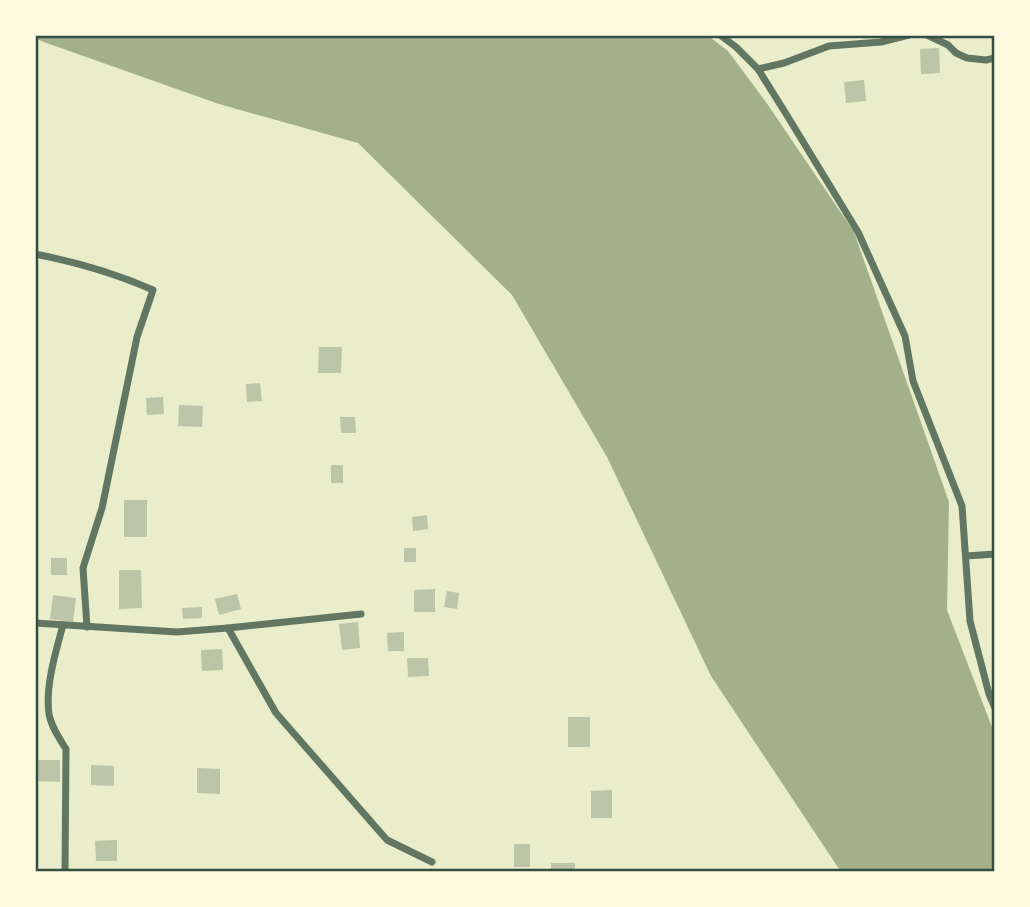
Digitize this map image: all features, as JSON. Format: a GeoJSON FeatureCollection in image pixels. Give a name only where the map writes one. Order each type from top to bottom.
{"type":"FeatureCollection","features":[{"type":"Feature","properties":{"kind":"street"},"geometry":{"type":"LineString","coordinates":[[720,35],[758,69],[858,232],[905,336],[913,381],[962,506],[971,621],[995,708]]}},
{"type":"Feature","properties":{"kind":"street"},"geometry":{"type":"LineString","coordinates":[[758,69],[784,63],[829,46],[881,42],[909,35]]}},
{"type":"Feature","properties":{"kind":"street"},"geometry":{"type":"LineString","coordinates":[[927,35],[967,58],[995,58]]}},
{"type":"Feature","properties":{"kind":"street"},"geometry":{"type":"LineString","coordinates":[[35,254],[111,273],[153,290],[137,337],[102,508],[83,568],[87,626]]}},
{"type":"Feature","properties":{"kind":"street"},"geometry":{"type":"LineString","coordinates":[[966,556],[995,554]]}},
{"type":"Feature","properties":{"kind":"street"},"geometry":{"type":"LineString","coordinates":[[35,623],[177,632],[361,614]]}},
{"type":"Feature","properties":{"kind":"street"},"geometry":{"type":"LineString","coordinates":[[63,625],[50,683],[49,715],[66,749],[65,872]]}},
{"type":"Feature","properties":{"kind":"street"},"geometry":{"type":"LineString","coordinates":[[228,628],[276,713],[387,840],[432,862]]}},
{"type":"Feature","properties":{"kind":"shaded area"},"geometry":{"type":"Polygon","coordinates":[[[35,35],[707,35],[728,51],[854,232],[949,502],[947,610],[995,735],[995,872],[841,872],[711,676],[607,457],[512,295],[358,143],[219,104],[41,41],[35,38],[35,35]]]}},
{"type":"Feature","properties":{"kind":"building"},"geometry":{"type":"Polygon","coordinates":[[[939,48],[940,73],[921,74],[920,49],[939,48]]]}},
{"type":"Feature","properties":{"kind":"building"},"geometry":{"type":"Polygon","coordinates":[[[864,80],[866,101],[846,103],[844,82],[864,80]]]}},
{"type":"Feature","properties":{"kind":"building"},"geometry":{"type":"Polygon","coordinates":[[[319,347],[342,347],[341,373],[318,373],[319,347]]]}},
{"type":"Feature","properties":{"kind":"building"},"geometry":{"type":"Polygon","coordinates":[[[260,383],[262,401],[247,402],[246,384],[260,383]]]}},
{"type":"Feature","properties":{"kind":"building"},"geometry":{"type":"Polygon","coordinates":[[[163,397],[164,414],[147,415],[146,398],[163,397]]]}},
{"type":"Feature","properties":{"kind":"building"},"geometry":{"type":"Polygon","coordinates":[[[179,405],[203,406],[202,427],[178,426],[179,405]]]}},
{"type":"Feature","properties":{"kind":"building"},"geometry":{"type":"Polygon","coordinates":[[[340,417],[355,417],[356,433],[341,433],[340,417]]]}},
{"type":"Feature","properties":{"kind":"building"},"geometry":{"type":"Polygon","coordinates":[[[331,465],[343,465],[343,483],[331,483],[331,465]]]}},
{"type":"Feature","properties":{"kind":"building"},"geometry":{"type":"Polygon","coordinates":[[[124,500],[147,500],[147,537],[124,537],[124,500]]]}},
{"type":"Feature","properties":{"kind":"building"},"geometry":{"type":"Polygon","coordinates":[[[427,515],[428,529],[413,531],[412,517],[427,515]]]}},
{"type":"Feature","properties":{"kind":"building"},"geometry":{"type":"Polygon","coordinates":[[[404,548],[416,548],[416,562],[404,562],[404,548]]]}},
{"type":"Feature","properties":{"kind":"building"},"geometry":{"type":"Polygon","coordinates":[[[51,558],[67,558],[67,575],[51,575],[51,558]]]}},
{"type":"Feature","properties":{"kind":"building"},"geometry":{"type":"Polygon","coordinates":[[[119,570],[141,570],[142,608],[119,609],[119,570]]]}},
{"type":"Feature","properties":{"kind":"building"},"geometry":{"type":"Polygon","coordinates":[[[435,589],[435,612],[414,612],[414,590],[435,589]]]}},
{"type":"Feature","properties":{"kind":"building"},"geometry":{"type":"Polygon","coordinates":[[[447,591],[459,593],[457,609],[444,607],[447,591]]]}},
{"type":"Feature","properties":{"kind":"building"},"geometry":{"type":"Polygon","coordinates":[[[237,594],[241,609],[219,615],[215,599],[237,594]]]}},
{"type":"Feature","properties":{"kind":"building"},"geometry":{"type":"Polygon","coordinates":[[[53,595],[76,598],[73,622],[50,619],[53,595]]]}},
{"type":"Feature","properties":{"kind":"building"},"geometry":{"type":"Polygon","coordinates":[[[202,607],[202,618],[183,619],[182,608],[202,607]]]}},
{"type":"Feature","properties":{"kind":"building"},"geometry":{"type":"Polygon","coordinates":[[[358,622],[360,648],[342,650],[339,624],[358,622]]]}},
{"type":"Feature","properties":{"kind":"building"},"geometry":{"type":"Polygon","coordinates":[[[404,632],[404,651],[388,651],[387,633],[404,632]]]}},
{"type":"Feature","properties":{"kind":"building"},"geometry":{"type":"Polygon","coordinates":[[[222,649],[223,670],[202,671],[201,650],[222,649]]]}},
{"type":"Feature","properties":{"kind":"building"},"geometry":{"type":"Polygon","coordinates":[[[407,658],[428,658],[429,676],[408,677],[407,658]]]}},
{"type":"Feature","properties":{"kind":"building"},"geometry":{"type":"Polygon","coordinates":[[[568,717],[590,717],[590,747],[568,747],[568,717]]]}},
{"type":"Feature","properties":{"kind":"building"},"geometry":{"type":"Polygon","coordinates":[[[35,760],[60,760],[60,782],[35,781],[35,760]]]}},
{"type":"Feature","properties":{"kind":"building"},"geometry":{"type":"Polygon","coordinates":[[[91,765],[114,766],[114,786],[91,785],[91,765]]]}},
{"type":"Feature","properties":{"kind":"building"},"geometry":{"type":"Polygon","coordinates":[[[197,768],[220,769],[220,794],[197,793],[197,768]]]}},
{"type":"Feature","properties":{"kind":"building"},"geometry":{"type":"Polygon","coordinates":[[[612,790],[612,818],[591,818],[591,791],[612,790]]]}},
{"type":"Feature","properties":{"kind":"building"},"geometry":{"type":"Polygon","coordinates":[[[117,840],[117,861],[96,861],[95,841],[117,840]]]}},
{"type":"Feature","properties":{"kind":"building"},"geometry":{"type":"Polygon","coordinates":[[[514,844],[530,844],[530,867],[514,867],[514,844]]]}},
{"type":"Feature","properties":{"kind":"building"},"geometry":{"type":"Polygon","coordinates":[[[551,863],[575,863],[575,872],[551,872],[551,863]]]}}]}
